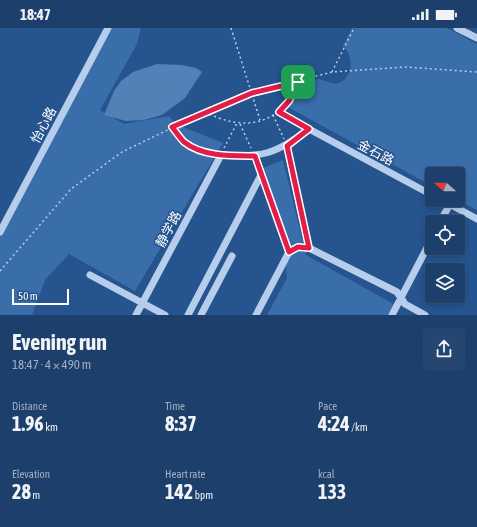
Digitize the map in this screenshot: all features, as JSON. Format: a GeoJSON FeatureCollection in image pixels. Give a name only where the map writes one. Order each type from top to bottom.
{"type":"FeatureCollection","features":[{"type":"Feature","properties":{"kind":"street","name":"怡心路"},"geometry":{"type":"LineString","coordinates":[[0,232],[108,28]]}},
{"type":"Feature","properties":{"kind":"street"},"geometry":{"type":"LineString","coordinates":[[457,28],[477,38]]}},
{"type":"Feature","properties":{"kind":"street"},"geometry":{"type":"LineString","coordinates":[[221,155],[255,156],[270,154],[287,146],[309,129]]}},
{"type":"Feature","properties":{"kind":"street","name":"金石路"},"geometry":{"type":"LineString","coordinates":[[309,129],[425,191]]}},
{"type":"Feature","properties":{"kind":"street"},"geometry":{"type":"LineString","coordinates":[[287,146],[309,248]]}},
{"type":"Feature","properties":{"kind":"street","name":"静学路"},"geometry":{"type":"LineString","coordinates":[[136,315],[221,155]]}},
{"type":"Feature","properties":{"kind":"street"},"geometry":{"type":"LineString","coordinates":[[255,156],[289,252]]}},
{"type":"Feature","properties":{"kind":"street"},"geometry":{"type":"LineString","coordinates":[[188,315],[261,175]]}},
{"type":"Feature","properties":{"kind":"street"},"geometry":{"type":"LineString","coordinates":[[455,207],[477,219]]}},
{"type":"Feature","properties":{"kind":"street"},"geometry":{"type":"LineString","coordinates":[[256,315],[289,252],[298,247],[309,248],[397,292],[405,304],[425,315]]}},
{"type":"Feature","properties":{"kind":"street"},"geometry":{"type":"LineString","coordinates":[[392,315],[425,252]]}},
{"type":"Feature","properties":{"kind":"street"},"geometry":{"type":"LineString","coordinates":[[201,315],[232,256]]}},
{"type":"Feature","properties":{"kind":"street"},"geometry":{"type":"LineString","coordinates":[[90,275],[166,315]]}},
{"type":"Feature","properties":{"kind":"path"},"geometry":{"type":"LineString","coordinates":[[231,28],[260,120]]}},
{"type":"Feature","properties":{"kind":"path"},"geometry":{"type":"LineString","coordinates":[[332,72],[354,28]]}},
{"type":"Feature","properties":{"kind":"path"},"geometry":{"type":"LineString","coordinates":[[0,271],[71,189],[122,152],[205,112],[252,93],[332,72],[405,67],[468,70],[477,72]]}},
{"type":"Feature","properties":{"kind":"path"},"geometry":{"type":"LineString","coordinates":[[205,112],[240,124],[260,120],[279,112],[289,101],[298,82]]}},
{"type":"Feature","properties":{"kind":"path"},"geometry":{"type":"LineString","coordinates":[[279,112],[309,129]]}},
{"type":"Feature","properties":{"kind":"path"},"geometry":{"type":"LineString","coordinates":[[273,115],[287,146]]}},
{"type":"Feature","properties":{"kind":"path"},"geometry":{"type":"LineString","coordinates":[[172,127],[185,142],[201,150],[221,155],[237,123]]}},
{"type":"Feature","properties":{"kind":"path"},"geometry":{"type":"LineString","coordinates":[[240,124],[255,156]]}},
{"type":"Feature","properties":{"kind":"shaded area"},"geometry":{"type":"Polygon","coordinates":[[[108,28],[141,28],[137,44],[100,110],[124,124],[169,116],[176,124],[223,143],[135,291],[69,254],[45,280],[32,315],[0,315],[0,228],[108,28]]]}},
{"type":"Feature","properties":{"kind":"shaded area"},"geometry":{"type":"Polygon","coordinates":[[[352,28],[447,28],[477,44],[477,210],[465,204],[465,167],[425,167],[425,182],[286,106],[302,83],[319,79],[335,84],[346,79],[349,74],[350,62],[347,51],[343,46],[352,28]]]}},
{"type":"Feature","properties":{"kind":"shaded area"},"geometry":{"type":"Polygon","coordinates":[[[283,160],[306,255],[395,305],[390,315],[267,315],[287,278],[281,228],[263,168],[283,160]]]}},
{"type":"Feature","properties":{"kind":"building"},"geometry":{"type":"Polygon","coordinates":[[[157,64],[182,65],[196,68],[202,72],[185,98],[162,115],[144,120],[126,121],[104,115],[114,91],[121,81],[133,72],[157,64]]]}},
{"type":"Feature","properties":{"kind":"route"},"geometry":{"type":"LineString","coordinates":[[298,82],[289,101],[279,112],[309,129],[287,146],[309,248],[298,247],[289,252],[255,156],[221,155],[201,150],[185,142],[172,127],[252,93],[298,82]]}}]}
